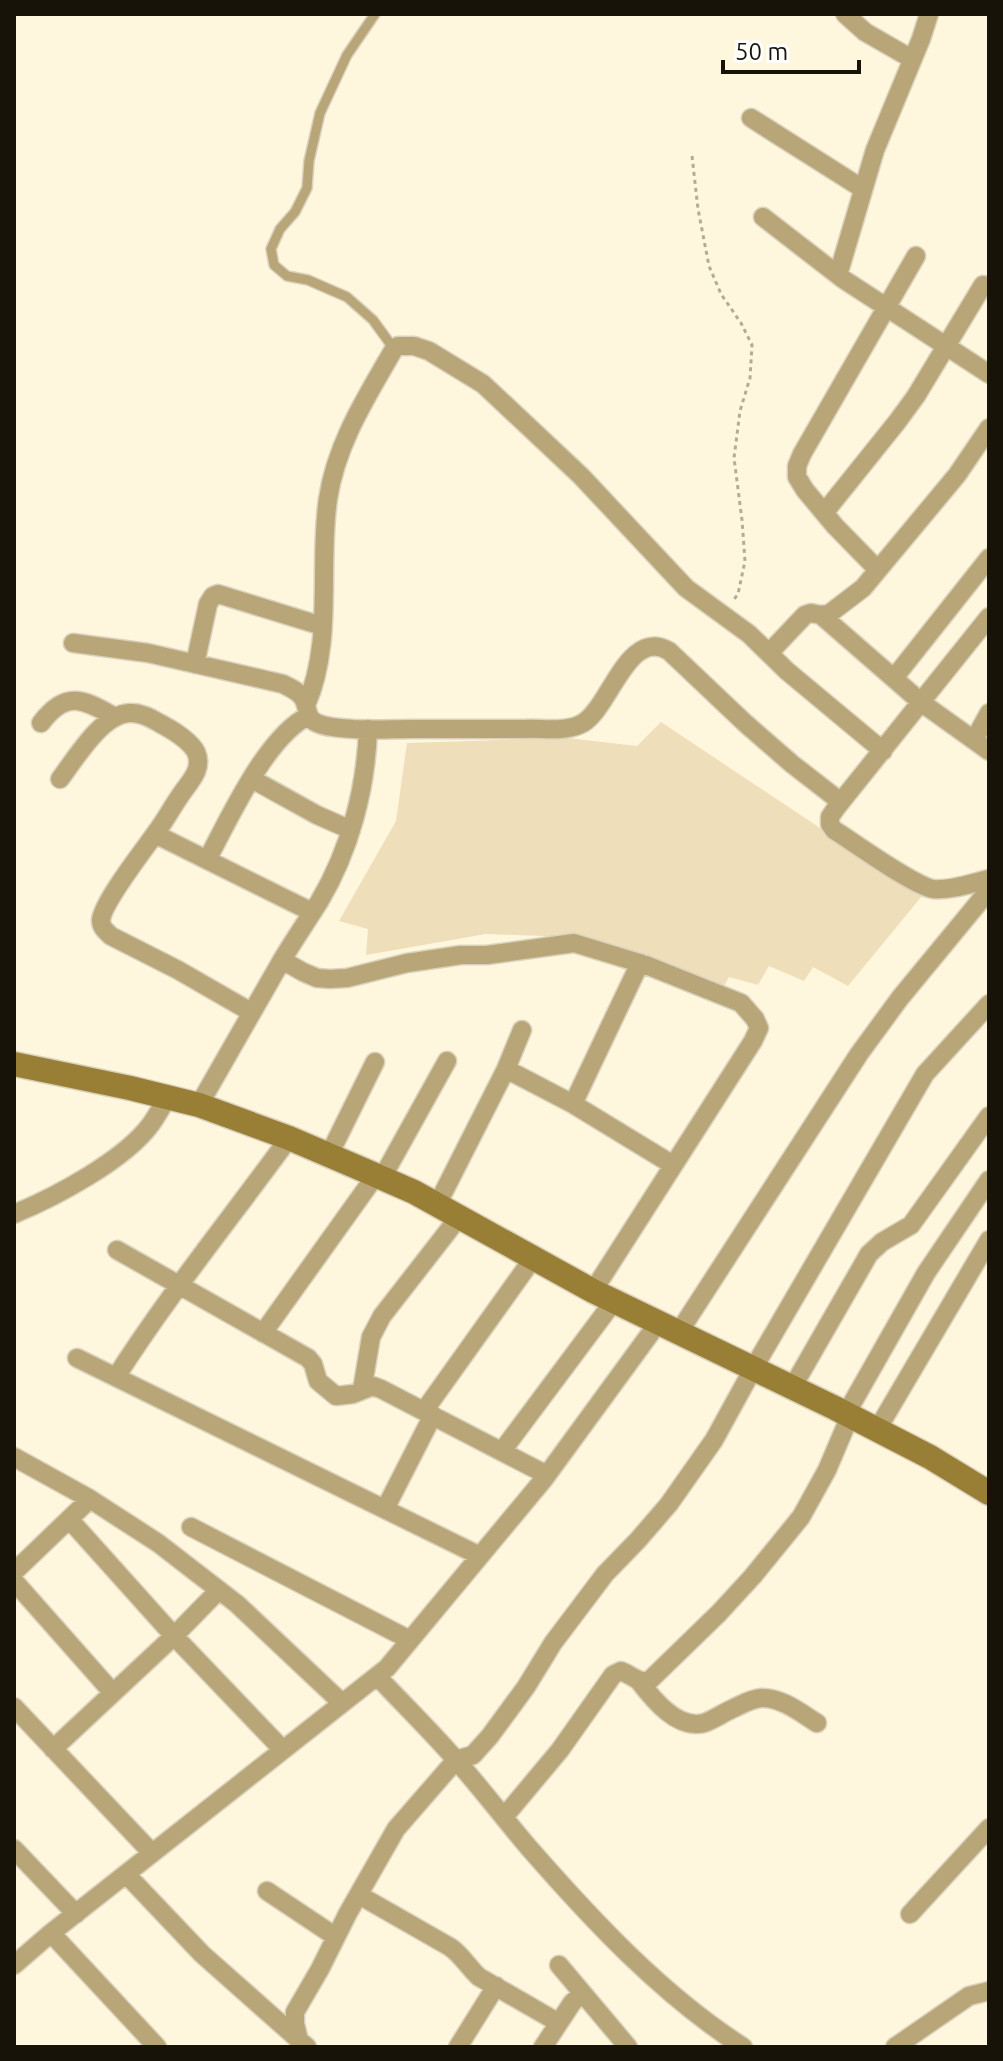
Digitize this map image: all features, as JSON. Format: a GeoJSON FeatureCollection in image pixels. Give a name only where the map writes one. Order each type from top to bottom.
{"type":"FeatureCollection","features":[{"type":"Feature","properties":{"kind":"main road"},"geometry":{"type":"LineString","coordinates":[[14,1064],[199,1105],[329,1155],[437,1205],[604,1296],[848,1415],[930,1457],[989,1493]]}},
{"type":"Feature","properties":{"kind":"street"},"geometry":{"type":"LineString","coordinates":[[845,14],[865,32],[912,59]]}},
{"type":"Feature","properties":{"kind":"street"},"geometry":{"type":"LineString","coordinates":[[838,275],[875,150],[929,14]]}},
{"type":"Feature","properties":{"kind":"street"},"geometry":{"type":"LineString","coordinates":[[751,118],[863,189]]}},
{"type":"Feature","properties":{"kind":"street"},"geometry":{"type":"LineString","coordinates":[[763,217],[838,275],[989,374]]}},
{"type":"Feature","properties":{"kind":"street"},"geometry":{"type":"LineString","coordinates":[[878,570],[805,490],[797,477],[797,466],[916,256]]}},
{"type":"Feature","properties":{"kind":"street"},"geometry":{"type":"LineString","coordinates":[[824,513],[897,422],[983,285]]}},
{"type":"Feature","properties":{"kind":"street"},"geometry":{"type":"LineString","coordinates":[[207,860],[252,779],[290,727],[307,710],[321,648],[328,500],[338,454],[398,346],[414,346],[429,351],[483,384],[581,476],[686,588],[749,634],[883,751]]}},
{"type":"Feature","properties":{"kind":"street"},"geometry":{"type":"LineString","coordinates":[[769,653],[805,615],[829,614],[863,588],[957,475],[989,428]]}},
{"type":"Feature","properties":{"kind":"street"},"geometry":{"type":"LineString","coordinates":[[894,678],[989,558]]}},
{"type":"Feature","properties":{"kind":"street"},"geometry":{"type":"LineString","coordinates":[[195,664],[208,604],[218,594],[322,626]]}},
{"type":"Feature","properties":{"kind":"street"},"geometry":{"type":"LineString","coordinates":[[821,615],[922,703],[981,745],[989,713]]}},
{"type":"Feature","properties":{"kind":"street"},"geometry":{"type":"LineString","coordinates":[[989,617],[830,817],[834,830],[926,886],[950,888],[989,879]]}},
{"type":"Feature","properties":{"kind":"street"},"geometry":{"type":"LineString","coordinates":[[73,643],[148,653],[283,684],[297,691],[313,721],[326,726],[368,729],[525,729],[580,725],[592,716],[622,669],[643,649],[661,646],[780,753],[841,802]]}},
{"type":"Feature","properties":{"kind":"street"},"geometry":{"type":"LineString","coordinates":[[41,723],[58,704],[67,700],[95,706],[113,716]]}},
{"type":"Feature","properties":{"kind":"street"},"geometry":{"type":"LineString","coordinates":[[60,779],[96,732],[113,716],[130,713],[148,716],[177,733],[196,752],[198,766],[193,779],[109,901],[101,919],[111,936],[251,1012]]}},
{"type":"Feature","properties":{"kind":"street"},"geometry":{"type":"LineString","coordinates":[[199,1105],[312,912],[347,842],[358,806],[368,729]]}},
{"type":"Feature","properties":{"kind":"street"},"geometry":{"type":"LineString","coordinates":[[252,779],[351,830]]}},
{"type":"Feature","properties":{"kind":"street"},"geometry":{"type":"LineString","coordinates":[[155,834],[312,912]]}},
{"type":"Feature","properties":{"kind":"street"},"geometry":{"type":"LineString","coordinates":[[14,1965],[387,1668],[668,1328],[900,998],[989,890]]}},
{"type":"Feature","properties":{"kind":"street"},"geometry":{"type":"LineString","coordinates":[[282,960],[317,978],[330,979],[447,957],[574,943],[640,963],[741,1003],[755,1019],[759,1028],[753,1041],[673,1165],[604,1296],[502,1451]]}},
{"type":"Feature","properties":{"kind":"street"},"geometry":{"type":"LineString","coordinates":[[573,1104],[640,963]]}},
{"type":"Feature","properties":{"kind":"street"},"geometry":{"type":"LineString","coordinates":[[303,2043],[295,2024],[295,2012],[396,1829],[456,1760],[473,1755],[490,1736],[553,1643],[605,1574],[669,1504],[714,1440],[925,1074],[989,1004]]}},
{"type":"Feature","properties":{"kind":"street"},"geometry":{"type":"LineString","coordinates":[[437,1205],[506,1069],[522,1030]]}},
{"type":"Feature","properties":{"kind":"street"},"geometry":{"type":"LineString","coordinates":[[263,1333],[379,1177],[447,1061]]}},
{"type":"Feature","properties":{"kind":"street"},"geometry":{"type":"LineString","coordinates":[[329,1155],[375,1062]]}},
{"type":"Feature","properties":{"kind":"street"},"geometry":{"type":"LineString","coordinates":[[506,1069],[573,1104],[673,1165]]}},
{"type":"Feature","properties":{"kind":"street"},"geometry":{"type":"LineString","coordinates":[[14,1214],[45,1201],[120,1155],[150,1126],[168,1097]]}},
{"type":"Feature","properties":{"kind":"street"},"geometry":{"type":"LineString","coordinates":[[792,1388],[869,1254],[882,1242],[911,1225],[989,1116]]}},
{"type":"Feature","properties":{"kind":"street"},"geometry":{"type":"LineString","coordinates":[[116,1377],[199,1256],[289,1138]]}},
{"type":"Feature","properties":{"kind":"street"},"geometry":{"type":"LineString","coordinates":[[639,1681],[655,1676],[719,1613],[801,1517],[827,1470],[848,1415],[926,1273],[989,1180]]}},
{"type":"Feature","properties":{"kind":"street"},"geometry":{"type":"LineString","coordinates":[[362,1390],[367,1351],[382,1316],[459,1217]]}},
{"type":"Feature","properties":{"kind":"street"},"geometry":{"type":"LineString","coordinates":[[877,1430],[981,1271],[989,1240]]}},
{"type":"Feature","properties":{"kind":"street"},"geometry":{"type":"LineString","coordinates":[[117,1250],[308,1358],[318,1381],[336,1396],[373,1386],[547,1475]]}},
{"type":"Feature","properties":{"kind":"street"},"geometry":{"type":"LineString","coordinates":[[385,1509],[429,1413],[534,1257]]}},
{"type":"Feature","properties":{"kind":"street"},"geometry":{"type":"LineString","coordinates":[[77,1358],[480,1556]]}},
{"type":"Feature","properties":{"kind":"street"},"geometry":{"type":"LineString","coordinates":[[14,1457],[90,1499],[158,1543],[237,1604],[342,1703]]}},
{"type":"Feature","properties":{"kind":"street"},"geometry":{"type":"LineString","coordinates":[[14,1572],[90,1499]]}},
{"type":"Feature","properties":{"kind":"street"},"geometry":{"type":"LineString","coordinates":[[69,1519],[174,1636],[283,1750]]}},
{"type":"Feature","properties":{"kind":"street"},"geometry":{"type":"LineString","coordinates":[[191,1527],[410,1640]]}},
{"type":"Feature","properties":{"kind":"street"},"geometry":{"type":"LineString","coordinates":[[14,1581],[113,1693]]}},
{"type":"Feature","properties":{"kind":"street"},"geometry":{"type":"LineString","coordinates":[[53,1749],[219,1590]]}},
{"type":"Feature","properties":{"kind":"street"},"geometry":{"type":"LineString","coordinates":[[504,1817],[560,1750],[613,1675],[621,1671],[639,1681],[652,1699],[684,1722],[701,1724],[752,1699],[764,1698],[783,1702],[817,1723]]}},
{"type":"Feature","properties":{"kind":"street"},"geometry":{"type":"LineString","coordinates":[[377,1676],[456,1760],[588,1913],[663,1986],[743,2047]]}},
{"type":"Feature","properties":{"kind":"street"},"geometry":{"type":"LineString","coordinates":[[14,1707],[152,1853]]}},
{"type":"Feature","properties":{"kind":"street"},"geometry":{"type":"LineString","coordinates":[[910,1914],[989,1828]]}},
{"type":"Feature","properties":{"kind":"street"},"geometry":{"type":"LineString","coordinates":[[14,1849],[76,1914]]}},
{"type":"Feature","properties":{"kind":"street"},"geometry":{"type":"LineString","coordinates":[[126,1874],[202,1954],[303,2043]]}},
{"type":"Feature","properties":{"kind":"street"},"geometry":{"type":"LineString","coordinates":[[267,1891],[336,1937]]}},
{"type":"Feature","properties":{"kind":"street"},"geometry":{"type":"LineString","coordinates":[[359,1895],[461,1954],[479,1977],[559,2023]]}},
{"type":"Feature","properties":{"kind":"street"},"geometry":{"type":"LineString","coordinates":[[51,1933],[157,2047]]}},
{"type":"Feature","properties":{"kind":"street"},"geometry":{"type":"LineString","coordinates":[[559,1965],[628,2047]]}},
{"type":"Feature","properties":{"kind":"street"},"geometry":{"type":"LineString","coordinates":[[458,2047],[496,1986]]}},
{"type":"Feature","properties":{"kind":"street"},"geometry":{"type":"LineString","coordinates":[[895,2047],[969,1996],[989,1991]]}},
{"type":"Feature","properties":{"kind":"street"},"geometry":{"type":"LineString","coordinates":[[543,2047],[582,1993]]}},
{"type":"Feature","properties":{"kind":"lane"},"geometry":{"type":"LineString","coordinates":[[375,14],[347,55],[320,113],[309,161],[307,188],[295,212],[280,229],[271,249],[274,265],[287,276],[308,280],[347,297],[373,320],[394,349]]}},
{"type":"Feature","properties":{"kind":"path"},"geometry":{"type":"LineString","coordinates":[[692,156],[709,266],[721,294],[752,345],[750,378],[740,411],[734,458],[745,561],[738,594],[723,615]]}},
{"type":"Feature","properties":{"kind":"shaded area"},"geometry":{"type":"Polygon","coordinates":[[[661,722],[922,896],[848,986],[813,967],[804,981],[769,966],[758,985],[729,977],[724,986],[574,937],[486,934],[366,955],[368,929],[339,921],[396,821],[407,743],[568,738],[637,746],[661,722]]]}}]}
